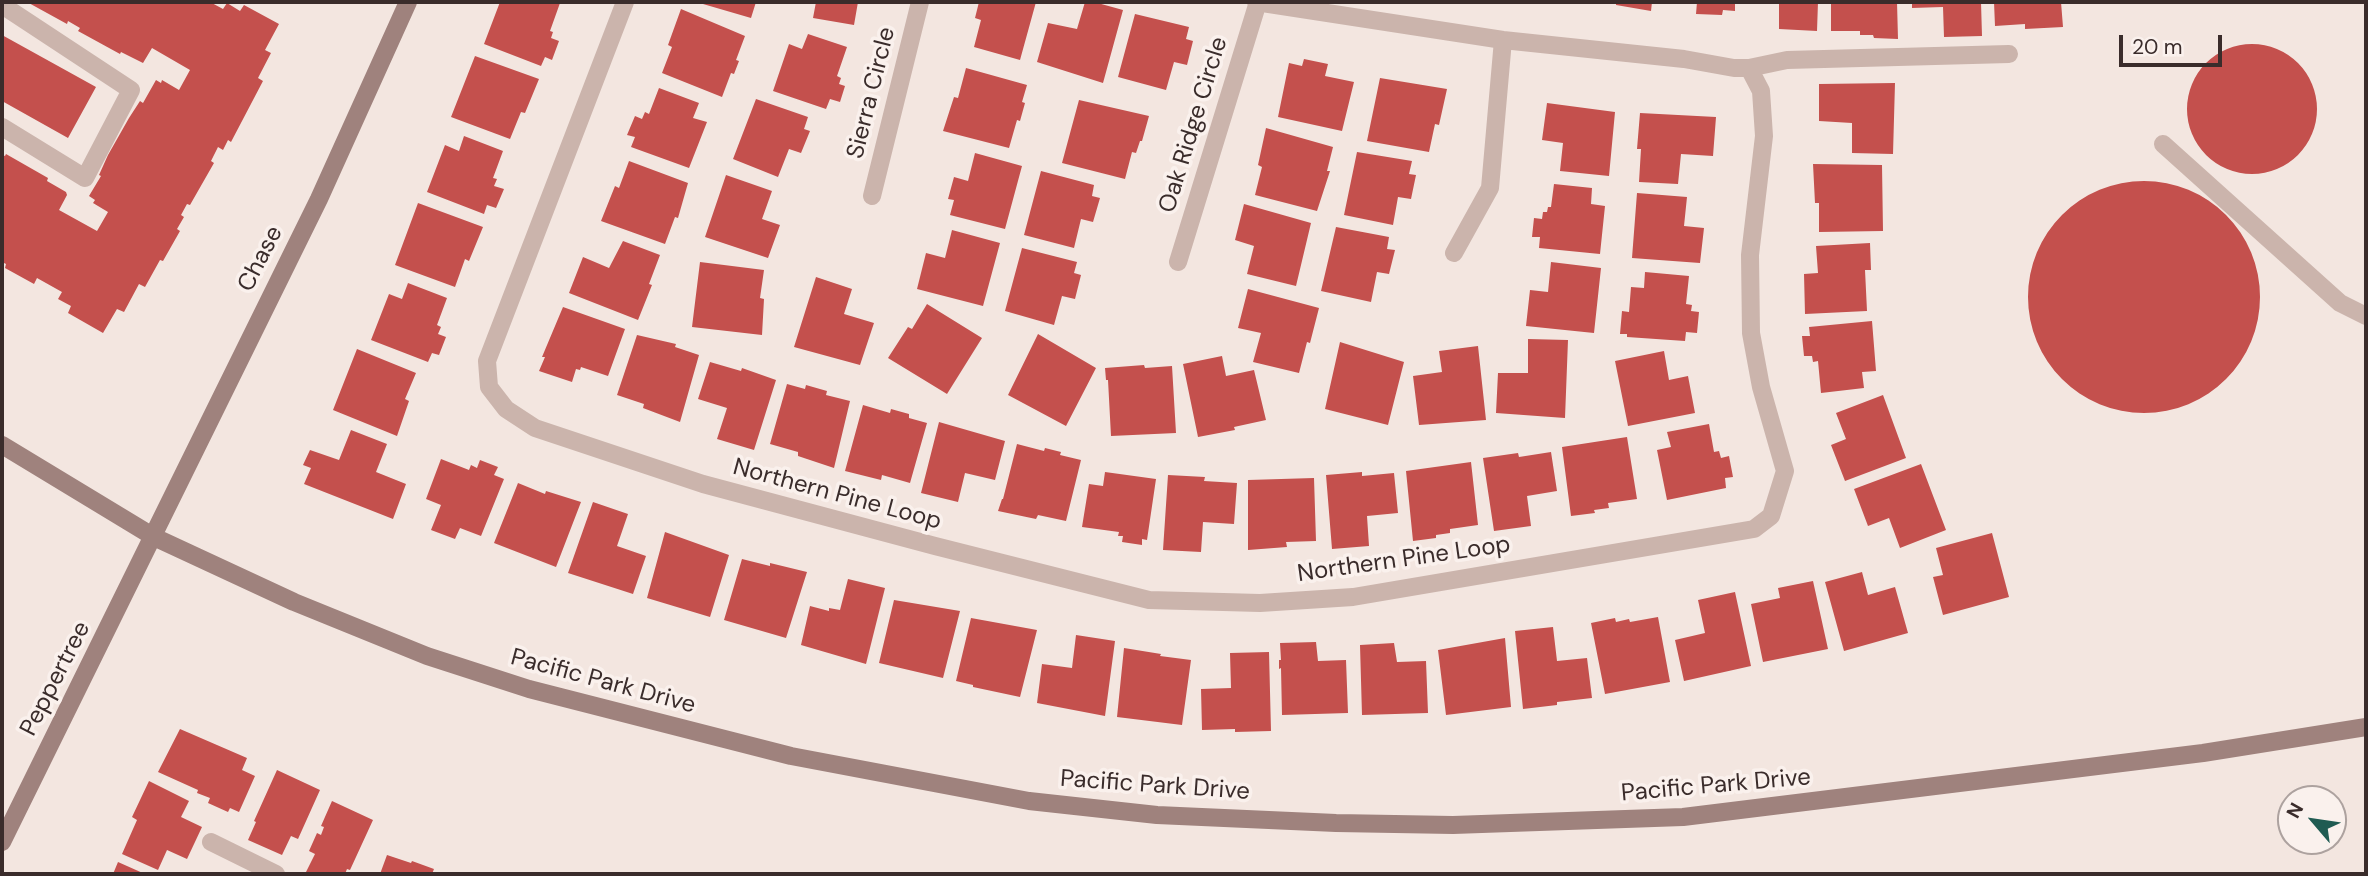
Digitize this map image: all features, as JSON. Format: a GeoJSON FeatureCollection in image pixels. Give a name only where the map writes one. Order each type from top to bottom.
{"type":"FeatureCollection","features":[{"type":"Feature","properties":{"kind":"main road","name":"Chase"},"geometry":{"type":"LineString","coordinates":[[154,537],[319,200],[408,2]]}},
{"type":"Feature","properties":{"kind":"main road","name":"Pacific Park Drive"},"geometry":{"type":"LineString","coordinates":[[2,445],[154,537],[295,603],[427,656],[529,689],[791,756],[1029,801],[1157,815],[1336,823],[1452,825],[1683,817],[2203,753],[2366,727]]}},
{"type":"Feature","properties":{"kind":"main road","name":"Peppertree"},"geometry":{"type":"LineString","coordinates":[[2,842],[154,537]]}},
{"type":"Feature","properties":{"kind":"street","name":"Northern Pine Loop"},"geometry":{"type":"LineString","coordinates":[[625,2],[488,361],[489,387],[506,409],[535,428],[704,484],[1149,600],[1260,603],[1353,597],[1754,529],[1771,516],[1785,471],[1761,387],[1751,333],[1750,255],[1764,136],[1760,91],[1749,68]]}},
{"type":"Feature","properties":{"kind":"street","name":"Sierra Circle"},"geometry":{"type":"LineString","coordinates":[[872,196],[920,2]]}},
{"type":"Feature","properties":{"kind":"street"},"geometry":{"type":"LineString","coordinates":[[1257,2],[1503,40],[1684,59],[1734,68],[1749,68],[1787,60],[2009,54]]}},
{"type":"Feature","properties":{"kind":"street","name":"Oak Ridge Circle"},"geometry":{"type":"LineString","coordinates":[[1178,262],[1257,2]]}},
{"type":"Feature","properties":{"kind":"street"},"geometry":{"type":"LineString","coordinates":[[2,5],[131,90],[85,178],[2,127]]}},
{"type":"Feature","properties":{"kind":"street"},"geometry":{"type":"LineString","coordinates":[[1454,253],[1490,188],[1503,40]]}},
{"type":"Feature","properties":{"kind":"street"},"geometry":{"type":"LineString","coordinates":[[2163,144],[2340,303],[2366,316]]}},
{"type":"Feature","properties":{"kind":"street"},"geometry":{"type":"LineString","coordinates":[[211,842],[276,874]]}},
{"type":"Feature","properties":{"kind":"building"},"geometry":{"type":"Polygon","coordinates":[[[27,2],[210,2],[223,9],[227,3],[240,11],[244,5],[279,24],[265,50],[271,53],[258,78],[263,81],[231,142],[228,140],[223,150],[218,147],[211,161],[214,163],[190,205],[187,204],[181,215],[184,217],[177,229],[180,231],[163,261],[160,260],[145,287],[139,284],[124,312],[117,309],[103,333],[68,313],[71,306],[58,299],[62,292],[37,278],[34,284],[5,268],[6,264],[2,262],[2,155],[6,154],[48,178],[47,181],[66,192],[59,210],[97,231],[108,212],[93,203],[95,200],[89,196],[129,118],[140,101],[143,103],[156,80],[161,83],[162,80],[179,90],[190,70],[152,48],[143,63],[121,52],[120,54],[78,31],[80,28],[68,21],[67,24],[27,2]]]}},
{"type":"Feature","properties":{"kind":"building"},"geometry":{"type":"Polygon","coordinates":[[[500,2],[560,3],[550,31],[553,32],[551,38],[559,41],[552,60],[545,57],[541,66],[484,44],[500,2]]]}},
{"type":"Feature","properties":{"kind":"building"},"geometry":{"type":"Polygon","coordinates":[[[756,2],[751,18],[703,4],[756,2]]]}},
{"type":"Feature","properties":{"kind":"building"},"geometry":{"type":"Polygon","coordinates":[[[816,2],[858,2],[854,25],[813,18],[816,2]]]}},
{"type":"Feature","properties":{"kind":"building"},"geometry":{"type":"Polygon","coordinates":[[[979,2],[1036,2],[1020,60],[974,47],[981,20],[975,18],[979,2]]]}},
{"type":"Feature","properties":{"kind":"building"},"geometry":{"type":"Polygon","coordinates":[[[1085,2],[1123,10],[1103,83],[1037,62],[1048,23],[1077,29],[1085,2]]]}},
{"type":"Feature","properties":{"kind":"building"},"geometry":{"type":"Polygon","coordinates":[[[1616,2],[1652,2],[1651,11],[1616,5],[1616,2]]]}},
{"type":"Feature","properties":{"kind":"building"},"geometry":{"type":"Polygon","coordinates":[[[1697,2],[1735,2],[1735,11],[1723,10],[1722,15],[1696,14],[1697,2]]]}},
{"type":"Feature","properties":{"kind":"building"},"geometry":{"type":"Polygon","coordinates":[[[1779,2],[1818,2],[1817,31],[1779,29],[1779,2]]]}},
{"type":"Feature","properties":{"kind":"building"},"geometry":{"type":"Polygon","coordinates":[[[1831,2],[1897,2],[1898,39],[1874,38],[1873,35],[1860,35],[1860,31],[1831,31],[1831,2]]]}},
{"type":"Feature","properties":{"kind":"building"},"geometry":{"type":"Polygon","coordinates":[[[1912,2],[1981,2],[1982,36],[1944,37],[1943,7],[1912,8],[1912,2]]]}},
{"type":"Feature","properties":{"kind":"building"},"geometry":{"type":"Polygon","coordinates":[[[1994,2],[2061,2],[2063,27],[2025,29],[2025,24],[1995,26],[1994,2]]]}},
{"type":"Feature","properties":{"kind":"building"},"geometry":{"type":"Polygon","coordinates":[[[681,9],[745,36],[736,60],[739,61],[734,74],[731,73],[722,97],[662,73],[672,47],[668,45],[681,9]]]}},
{"type":"Feature","properties":{"kind":"building"},"geometry":{"type":"Polygon","coordinates":[[[1135,14],[1189,27],[1186,39],[1193,41],[1187,65],[1174,62],[1166,90],[1118,77],[1135,14]]]}},
{"type":"Feature","properties":{"kind":"building"},"geometry":{"type":"Polygon","coordinates":[[[808,34],[847,47],[837,76],[841,78],[839,84],[845,86],[840,102],[830,99],[826,109],[773,91],[789,44],[802,49],[808,34]]]}},
{"type":"Feature","properties":{"kind":"building"},"geometry":{"type":"Polygon","coordinates":[[[2,35],[96,87],[68,138],[2,101],[2,35]]]}},
{"type":"Feature","properties":{"kind":"building"},"geometry":{"type":"Polygon","coordinates":[[[2252,44],[2277,49],[2298,63],[2312,84],[2317,109],[2312,134],[2298,155],[2277,169],[2252,174],[2227,169],[2206,155],[2192,134],[2187,109],[2192,84],[2206,63],[2227,49],[2252,44]]]}},
{"type":"Feature","properties":{"kind":"building"},"geometry":{"type":"Polygon","coordinates":[[[475,56],[539,79],[525,113],[521,112],[510,139],[451,117],[475,56]]]}},
{"type":"Feature","properties":{"kind":"building"},"geometry":{"type":"Polygon","coordinates":[[[1304,59],[1328,64],[1325,76],[1354,82],[1342,131],[1278,117],[1289,63],[1302,66],[1304,59]]]}},
{"type":"Feature","properties":{"kind":"building"},"geometry":{"type":"Polygon","coordinates":[[[966,68],[1027,85],[1020,121],[1017,120],[1009,148],[943,131],[954,97],[958,98],[966,68]]]}},
{"type":"Feature","properties":{"kind":"building"},"geometry":{"type":"Polygon","coordinates":[[[1380,78],[1447,89],[1439,125],[1435,124],[1429,152],[1367,141],[1380,78]]]}},
{"type":"Feature","properties":{"kind":"building"},"geometry":{"type":"Polygon","coordinates":[[[1895,83],[1893,154],[1852,153],[1852,123],[1819,121],[1819,84],[1895,83]]]}},
{"type":"Feature","properties":{"kind":"building"},"geometry":{"type":"Polygon","coordinates":[[[659,88],[699,103],[693,118],[707,122],[689,168],[631,147],[635,137],[627,135],[635,116],[642,119],[645,112],[649,114],[659,88]]]}},
{"type":"Feature","properties":{"kind":"building"},"geometry":{"type":"Polygon","coordinates":[[[756,99],[808,117],[804,129],[810,131],[801,153],[789,149],[778,177],[733,159],[756,99]]]}},
{"type":"Feature","properties":{"kind":"building"},"geometry":{"type":"Polygon","coordinates":[[[1079,100],[1149,116],[1142,141],[1136,153],[1132,152],[1125,179],[1062,163],[1079,100]]]}},
{"type":"Feature","properties":{"kind":"building"},"geometry":{"type":"Polygon","coordinates":[[[1547,103],[1615,112],[1609,176],[1560,171],[1563,143],[1542,140],[1547,103]]]}},
{"type":"Feature","properties":{"kind":"building"},"geometry":{"type":"Polygon","coordinates":[[[1640,113],[1716,117],[1713,156],[1681,154],[1678,184],[1639,182],[1641,149],[1637,149],[1640,113]]]}},
{"type":"Feature","properties":{"kind":"building"},"geometry":{"type":"Polygon","coordinates":[[[1266,128],[1333,147],[1327,171],[1330,171],[1317,211],[1255,195],[1262,167],[1258,165],[1266,128]]]}},
{"type":"Feature","properties":{"kind":"building"},"geometry":{"type":"Polygon","coordinates":[[[464,136],[503,151],[493,178],[497,179],[494,186],[504,189],[496,208],[487,205],[484,214],[427,192],[445,145],[459,151],[464,136]]]}},
{"type":"Feature","properties":{"kind":"building"},"geometry":{"type":"Polygon","coordinates":[[[1357,152],[1412,161],[1409,174],[1416,175],[1411,199],[1398,197],[1393,225],[1344,215],[1357,152]]]}},
{"type":"Feature","properties":{"kind":"building"},"geometry":{"type":"Polygon","coordinates":[[[975,153],[1022,166],[1005,229],[950,215],[954,200],[948,199],[954,177],[968,181],[975,153]]]}},
{"type":"Feature","properties":{"kind":"building"},"geometry":{"type":"Polygon","coordinates":[[[629,161],[688,183],[678,218],[675,217],[665,244],[601,221],[615,186],[619,188],[629,161]]]}},
{"type":"Feature","properties":{"kind":"building"},"geometry":{"type":"Polygon","coordinates":[[[1813,164],[1882,165],[1883,231],[1819,232],[1819,203],[1815,203],[1813,164]]]}},
{"type":"Feature","properties":{"kind":"building"},"geometry":{"type":"Polygon","coordinates":[[[1041,171],[1094,185],[1092,196],[1100,198],[1093,222],[1081,219],[1074,248],[1024,235],[1041,171]]]}},
{"type":"Feature","properties":{"kind":"building"},"geometry":{"type":"Polygon","coordinates":[[[726,175],[772,191],[762,219],[780,225],[768,258],[705,237],[726,175]]]}},
{"type":"Feature","properties":{"kind":"building"},"geometry":{"type":"Polygon","coordinates":[[[2144,181],[2188,190],[2226,215],[2251,253],[2260,297],[2251,341],[2226,379],[2188,404],[2144,413],[2100,404],[2062,379],[2037,341],[2028,297],[2037,253],[2062,215],[2100,190],[2144,181]]]}},
{"type":"Feature","properties":{"kind":"building"},"geometry":{"type":"Polygon","coordinates":[[[1554,184],[1592,188],[1591,204],[1605,206],[1600,254],[1539,248],[1540,237],[1532,237],[1534,218],[1542,219],[1543,212],[1547,212],[1548,207],[1551,207],[1554,184]]]}},
{"type":"Feature","properties":{"kind":"building"},"geometry":{"type":"Polygon","coordinates":[[[1637,193],[1687,197],[1684,226],[1704,228],[1700,263],[1632,258],[1637,193]]]}},
{"type":"Feature","properties":{"kind":"building"},"geometry":{"type":"Polygon","coordinates":[[[418,203],[483,227],[469,261],[465,259],[455,287],[395,265],[418,203]]]}},
{"type":"Feature","properties":{"kind":"building"},"geometry":{"type":"Polygon","coordinates":[[[1244,204],[1311,223],[1296,286],[1247,274],[1254,246],[1235,240],[1244,204]]]}},
{"type":"Feature","properties":{"kind":"building"},"geometry":{"type":"Polygon","coordinates":[[[1336,227],[1389,237],[1387,249],[1395,250],[1389,274],[1377,272],[1371,302],[1321,291],[1336,227]]]}},
{"type":"Feature","properties":{"kind":"building"},"geometry":{"type":"Polygon","coordinates":[[[952,230],[1000,243],[983,306],[917,289],[926,253],[945,258],[952,230]]]}},
{"type":"Feature","properties":{"kind":"building"},"geometry":{"type":"Polygon","coordinates":[[[623,241],[660,255],[638,320],[569,293],[583,257],[609,268],[623,241]]]}},
{"type":"Feature","properties":{"kind":"building"},"geometry":{"type":"Polygon","coordinates":[[[1870,243],[1871,270],[1865,270],[1867,311],[1805,314],[1804,274],[1818,273],[1816,246],[1870,243]]]}},
{"type":"Feature","properties":{"kind":"building"},"geometry":{"type":"Polygon","coordinates":[[[1022,248],[1077,262],[1074,273],[1081,275],[1075,299],[1062,296],[1054,325],[1005,311],[1022,248]]]}},
{"type":"Feature","properties":{"kind":"building"},"geometry":{"type":"Polygon","coordinates":[[[700,262],[764,270],[760,298],[764,299],[762,335],[692,327],[700,262]]]}},
{"type":"Feature","properties":{"kind":"building"},"geometry":{"type":"Polygon","coordinates":[[[1551,262],[1601,268],[1594,333],[1526,326],[1530,290],[1548,292],[1551,262]]]}},
{"type":"Feature","properties":{"kind":"building"},"geometry":{"type":"Polygon","coordinates":[[[1645,272],[1689,276],[1686,304],[1692,305],[1691,311],[1699,312],[1697,333],[1686,332],[1685,341],[1627,337],[1627,334],[1620,334],[1622,311],[1629,312],[1631,287],[1644,288],[1645,272]]]}},
{"type":"Feature","properties":{"kind":"building"},"geometry":{"type":"Polygon","coordinates":[[[816,277],[852,289],[844,314],[874,323],[860,365],[794,347],[816,277]]]}},
{"type":"Feature","properties":{"kind":"building"},"geometry":{"type":"Polygon","coordinates":[[[408,283],[447,298],[437,325],[441,327],[438,334],[446,337],[439,355],[432,353],[428,362],[371,340],[389,294],[402,299],[408,283]]]}},
{"type":"Feature","properties":{"kind":"building"},"geometry":{"type":"Polygon","coordinates":[[[1248,289],[1319,308],[1299,373],[1253,362],[1261,333],[1238,328],[1248,289]]]}},
{"type":"Feature","properties":{"kind":"building"},"geometry":{"type":"Polygon","coordinates":[[[927,304],[982,338],[947,394],[888,358],[908,327],[912,329],[927,304]]]}},
{"type":"Feature","properties":{"kind":"building"},"geometry":{"type":"Polygon","coordinates":[[[563,307],[625,329],[608,376],[581,367],[580,370],[576,369],[572,382],[539,371],[545,357],[542,357],[563,307]]]}},
{"type":"Feature","properties":{"kind":"building"},"geometry":{"type":"Polygon","coordinates":[[[1872,321],[1876,371],[1862,372],[1864,388],[1821,393],[1818,361],[1813,362],[1812,356],[1804,356],[1802,336],[1810,336],[1809,327],[1872,321]]]}},
{"type":"Feature","properties":{"kind":"building"},"geometry":{"type":"Polygon","coordinates":[[[1038,334],[1096,368],[1066,426],[1008,395],[1038,334]]]}},
{"type":"Feature","properties":{"kind":"building"},"geometry":{"type":"Polygon","coordinates":[[[637,335],[676,344],[675,347],[699,355],[680,422],[643,408],[644,404],[617,395],[637,335]]]}},
{"type":"Feature","properties":{"kind":"building"},"geometry":{"type":"Polygon","coordinates":[[[1528,339],[1568,340],[1565,418],[1496,413],[1498,373],[1528,373],[1528,339]]]}},
{"type":"Feature","properties":{"kind":"building"},"geometry":{"type":"Polygon","coordinates":[[[1340,342],[1404,362],[1388,425],[1325,409],[1340,342]]]}},
{"type":"Feature","properties":{"kind":"building"},"geometry":{"type":"Polygon","coordinates":[[[1478,346],[1486,420],[1419,425],[1413,376],[1442,372],[1439,351],[1478,346]]]}},
{"type":"Feature","properties":{"kind":"building"},"geometry":{"type":"Polygon","coordinates":[[[357,349],[416,373],[405,399],[409,401],[397,436],[333,410],[357,349]]]}},
{"type":"Feature","properties":{"kind":"building"},"geometry":{"type":"Polygon","coordinates":[[[1664,351],[1669,380],[1688,376],[1695,413],[1628,426],[1615,361],[1664,351]]]}},
{"type":"Feature","properties":{"kind":"building"},"geometry":{"type":"Polygon","coordinates":[[[1222,356],[1226,376],[1254,370],[1266,420],[1234,427],[1235,430],[1198,437],[1183,364],[1222,356]]]}},
{"type":"Feature","properties":{"kind":"building"},"geometry":{"type":"Polygon","coordinates":[[[710,362],[741,371],[742,368],[776,380],[754,450],[717,439],[727,408],[698,399],[710,362]]]}},
{"type":"Feature","properties":{"kind":"building"},"geometry":{"type":"Polygon","coordinates":[[[1144,365],[1145,368],[1172,366],[1176,433],[1111,436],[1105,368],[1144,365]]]}},
{"type":"Feature","properties":{"kind":"building"},"geometry":{"type":"Polygon","coordinates":[[[787,384],[805,389],[806,385],[827,391],[826,395],[850,401],[834,468],[798,456],[798,452],[770,444],[787,384]]]}},
{"type":"Feature","properties":{"kind":"building"},"geometry":{"type":"Polygon","coordinates":[[[1883,395],[1906,458],[1845,481],[1831,445],[1846,439],[1836,413],[1883,395]]]}},
{"type":"Feature","properties":{"kind":"building"},"geometry":{"type":"Polygon","coordinates":[[[863,405],[890,413],[891,409],[909,414],[909,418],[927,423],[910,483],[882,475],[881,480],[845,471],[863,405]]]}},
{"type":"Feature","properties":{"kind":"building"},"geometry":{"type":"Polygon","coordinates":[[[939,422],[1005,441],[995,480],[965,473],[958,502],[921,493],[939,422]]]}},
{"type":"Feature","properties":{"kind":"building"},"geometry":{"type":"Polygon","coordinates":[[[1709,424],[1714,452],[1719,451],[1721,458],[1729,456],[1733,477],[1725,478],[1726,488],[1667,500],[1657,450],[1671,447],[1667,432],[1709,424]]]}},
{"type":"Feature","properties":{"kind":"building"},"geometry":{"type":"Polygon","coordinates":[[[351,430],[387,444],[376,472],[406,484],[393,519],[304,484],[311,468],[303,465],[310,450],[339,460],[351,430]]]}},
{"type":"Feature","properties":{"kind":"building"},"geometry":{"type":"Polygon","coordinates":[[[1627,437],[1637,499],[1608,503],[1609,508],[1594,510],[1595,513],[1571,516],[1562,447],[1627,437]]]}},
{"type":"Feature","properties":{"kind":"building"},"geometry":{"type":"Polygon","coordinates":[[[1017,444],[1061,452],[1060,455],[1081,460],[1066,521],[1038,515],[1036,519],[998,511],[1017,444]]]}},
{"type":"Feature","properties":{"kind":"building"},"geometry":{"type":"Polygon","coordinates":[[[1551,452],[1557,491],[1527,496],[1531,526],[1494,531],[1483,458],[1518,453],[1519,457],[1551,452]]]}},
{"type":"Feature","properties":{"kind":"building"},"geometry":{"type":"Polygon","coordinates":[[[441,459],[469,470],[471,465],[477,468],[480,460],[498,467],[494,475],[504,479],[481,536],[460,528],[455,539],[431,530],[441,505],[426,499],[441,459]]]}},
{"type":"Feature","properties":{"kind":"building"},"geometry":{"type":"Polygon","coordinates":[[[1471,462],[1478,525],[1450,529],[1450,533],[1436,535],[1436,538],[1413,541],[1406,471],[1471,462]]]}},
{"type":"Feature","properties":{"kind":"building"},"geometry":{"type":"Polygon","coordinates":[[[1921,464],[1946,530],[1900,548],[1889,518],[1868,526],[1854,489],[1921,464]]]}},
{"type":"Feature","properties":{"kind":"building"},"geometry":{"type":"Polygon","coordinates":[[[1105,472],[1156,479],[1147,540],[1142,539],[1142,545],[1122,542],[1123,536],[1118,536],[1119,532],[1082,527],[1089,484],[1103,486],[1105,472]]]}},
{"type":"Feature","properties":{"kind":"building"},"geometry":{"type":"Polygon","coordinates":[[[1362,472],[1362,476],[1394,473],[1398,513],[1367,516],[1369,546],[1332,549],[1326,475],[1362,472]]]}},
{"type":"Feature","properties":{"kind":"building"},"geometry":{"type":"Polygon","coordinates":[[[1168,475],[1205,477],[1204,481],[1237,483],[1234,524],[1203,522],[1201,552],[1163,550],[1168,475]]]}},
{"type":"Feature","properties":{"kind":"building"},"geometry":{"type":"Polygon","coordinates":[[[1314,478],[1316,541],[1286,542],[1287,547],[1248,550],[1248,480],[1314,478]]]}},
{"type":"Feature","properties":{"kind":"building"},"geometry":{"type":"Polygon","coordinates":[[[518,483],[545,494],[546,491],[581,502],[556,567],[494,543],[518,483]]]}},
{"type":"Feature","properties":{"kind":"building"},"geometry":{"type":"Polygon","coordinates":[[[593,502],[628,514],[617,546],[646,556],[633,594],[568,573],[593,502]]]}},
{"type":"Feature","properties":{"kind":"building"},"geometry":{"type":"Polygon","coordinates":[[[665,532],[729,555],[710,617],[647,598],[665,532]]]}},
{"type":"Feature","properties":{"kind":"building"},"geometry":{"type":"Polygon","coordinates":[[[1992,533],[2009,597],[1943,615],[1933,577],[1943,575],[1936,548],[1992,533]]]}},
{"type":"Feature","properties":{"kind":"building"},"geometry":{"type":"Polygon","coordinates":[[[742,559],[807,572],[786,638],[724,620],[742,559]]]}},
{"type":"Feature","properties":{"kind":"building"},"geometry":{"type":"Polygon","coordinates":[[[1862,572],[1868,595],[1895,587],[1908,633],[1844,651],[1825,582],[1862,572]]]}},
{"type":"Feature","properties":{"kind":"building"},"geometry":{"type":"Polygon","coordinates":[[[848,579],[885,588],[866,664],[801,645],[810,606],[829,611],[829,608],[840,610],[848,579]]]}},
{"type":"Feature","properties":{"kind":"building"},"geometry":{"type":"Polygon","coordinates":[[[1813,581],[1828,649],[1763,662],[1751,604],[1780,598],[1778,588],[1813,581]]]}},
{"type":"Feature","properties":{"kind":"building"},"geometry":{"type":"Polygon","coordinates":[[[1735,592],[1751,666],[1684,681],[1675,640],[1705,633],[1698,600],[1735,592]]]}},
{"type":"Feature","properties":{"kind":"building"},"geometry":{"type":"Polygon","coordinates":[[[894,600],[960,611],[943,678],[879,663],[894,600]]]}},
{"type":"Feature","properties":{"kind":"building"},"geometry":{"type":"Polygon","coordinates":[[[1658,617],[1670,682],[1605,694],[1591,623],[1615,618],[1616,622],[1629,619],[1630,622],[1658,617]]]}},
{"type":"Feature","properties":{"kind":"building"},"geometry":{"type":"Polygon","coordinates":[[[971,618],[1037,630],[1020,697],[956,681],[971,618]]]}},
{"type":"Feature","properties":{"kind":"building"},"geometry":{"type":"Polygon","coordinates":[[[1553,627],[1557,661],[1587,658],[1592,698],[1523,709],[1515,631],[1553,627]]]}},
{"type":"Feature","properties":{"kind":"building"},"geometry":{"type":"Polygon","coordinates":[[[1076,635],[1115,641],[1105,716],[1037,703],[1042,664],[1072,668],[1076,635]]]}},
{"type":"Feature","properties":{"kind":"building"},"geometry":{"type":"Polygon","coordinates":[[[1505,638],[1511,707],[1446,715],[1438,650],[1505,638]]]}},
{"type":"Feature","properties":{"kind":"building"},"geometry":{"type":"Polygon","coordinates":[[[1316,642],[1318,661],[1346,660],[1348,713],[1282,715],[1280,643],[1316,642]]]}},
{"type":"Feature","properties":{"kind":"building"},"geometry":{"type":"Polygon","coordinates":[[[1394,643],[1397,662],[1426,661],[1428,713],[1362,715],[1360,645],[1394,643]]]}},
{"type":"Feature","properties":{"kind":"building"},"geometry":{"type":"Polygon","coordinates":[[[1124,648],[1191,660],[1182,725],[1117,717],[1124,648]]]}},
{"type":"Feature","properties":{"kind":"building"},"geometry":{"type":"Polygon","coordinates":[[[1269,652],[1271,731],[1202,730],[1201,689],[1231,688],[1230,653],[1269,652]]]}},
{"type":"Feature","properties":{"kind":"building"},"geometry":{"type":"Polygon","coordinates":[[[180,729],[247,758],[242,770],[255,776],[239,812],[230,808],[228,812],[208,803],[210,798],[197,793],[198,790],[158,772],[180,729]]]}},
{"type":"Feature","properties":{"kind":"building"},"geometry":{"type":"Polygon","coordinates":[[[277,770],[320,790],[298,839],[291,836],[282,855],[248,840],[277,770]]]}},
{"type":"Feature","properties":{"kind":"building"},"geometry":{"type":"Polygon","coordinates":[[[149,781],[189,801],[181,817],[202,827],[187,859],[167,850],[158,870],[122,854],[137,820],[132,817],[149,781]]]}},
{"type":"Feature","properties":{"kind":"building"},"geometry":{"type":"Polygon","coordinates":[[[332,801],[373,820],[350,870],[347,869],[345,874],[310,874],[306,872],[315,854],[309,851],[317,833],[321,835],[324,827],[321,826],[332,801]]]}},
{"type":"Feature","properties":{"kind":"building"},"geometry":{"type":"Polygon","coordinates":[[[387,855],[434,869],[432,874],[380,874],[387,855]]]}},
{"type":"Feature","properties":{"kind":"building"},"geometry":{"type":"Polygon","coordinates":[[[118,862],[145,874],[113,874],[118,862]]]}}]}
